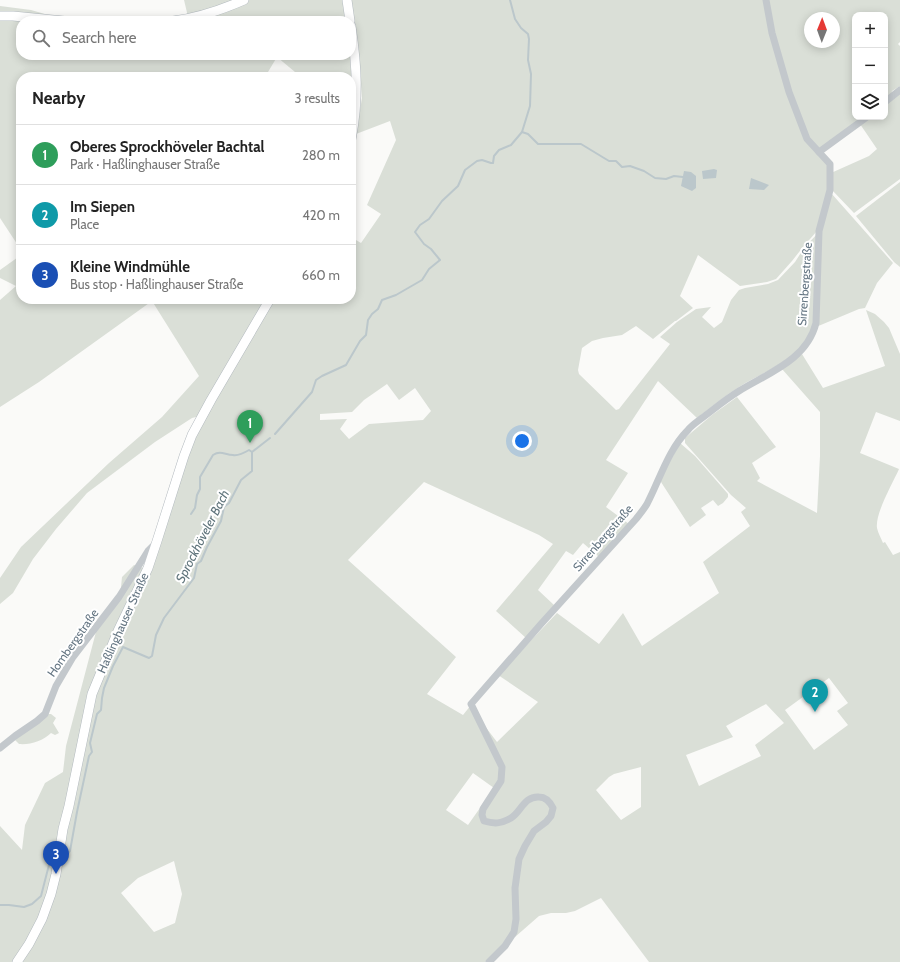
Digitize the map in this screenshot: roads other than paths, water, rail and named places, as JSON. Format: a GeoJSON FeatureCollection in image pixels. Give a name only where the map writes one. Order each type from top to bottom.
{"type":"FeatureCollection","features":[{"type":"Feature","properties":{"kind":"main road"},"geometry":{"type":"LineString","coordinates":[[200,16],[215,12],[244,0]]}},
{"type":"Feature","properties":{"kind":"main road"},"geometry":{"type":"LineString","coordinates":[[347,0],[349,16]]}},
{"type":"Feature","properties":{"kind":"main road"},"geometry":{"type":"LineString","coordinates":[[0,16],[16,16]]}},
{"type":"Feature","properties":{"kind":"main road"},"geometry":{"type":"LineString","coordinates":[[355,60],[356,72]]}},
{"type":"Feature","properties":{"kind":"main road"},"geometry":{"type":"LineString","coordinates":[[356,76],[356,112]]}},
{"type":"Feature","properties":{"kind":"main road","name":"Haßlinghauser Straße"},"geometry":{"type":"LineString","coordinates":[[17,962],[29,944],[42,919],[51,894],[56,874],[63,829],[92,694],[118,631],[148,568],[192,435],[267,304]]}},
{"type":"Feature","properties":{"kind":"street","name":"Sirrenbergstraße"},"geometry":{"type":"LineString","coordinates":[[489,962],[505,946],[514,932],[519,859],[524,846],[534,831],[551,816],[553,808],[550,802],[543,797],[533,797],[526,802],[512,818],[500,823],[491,824],[484,822],[482,815],[483,809],[501,781],[502,767],[471,704],[636,518],[646,505],[678,440],[688,429],[714,409],[738,392],[783,366],[795,357],[811,336],[816,322],[820,231],[830,190],[830,164],[808,139],[790,92],[772,33],[766,0]]}},
{"type":"Feature","properties":{"kind":"street"},"geometry":{"type":"LineString","coordinates":[[888,100],[900,90]]}},
{"type":"Feature","properties":{"kind":"street"},"geometry":{"type":"LineString","coordinates":[[819,152],[863,120]]}},
{"type":"Feature","properties":{"kind":"street","name":"Hombergstraße"},"geometry":{"type":"LineString","coordinates":[[0,748],[45,714],[56,686],[73,657],[119,597],[148,551],[157,541]]}},
{"type":"Feature","properties":{"kind":"waterway","name":"Sprockhöveler Bach"},"geometry":{"type":"LineString","coordinates":[[275,434],[312,392],[316,380],[346,365],[360,341],[366,335],[368,320],[378,309],[382,300],[396,295],[422,280],[429,269],[440,260],[431,249],[424,244],[415,232],[420,225],[429,219],[442,201],[458,186],[465,170],[477,161],[482,160],[493,163],[494,156],[499,150],[511,145],[522,132],[530,106],[531,74],[528,60],[529,39],[528,34],[521,28],[515,19],[510,0]]}},
{"type":"Feature","properties":{"kind":"waterway"},"geometry":{"type":"LineString","coordinates":[[522,132],[528,134],[538,144],[581,144],[609,161],[616,161],[622,167],[630,166],[644,171],[655,178],[666,179],[674,176],[683,177]]}},
{"type":"Feature","properties":{"kind":"waterway","name":"Sprockhöveler Bach"},"geometry":{"type":"LineString","coordinates":[[64,861],[67,860],[66,856],[70,851],[89,756],[92,752],[90,743],[97,714],[101,710],[104,688],[113,666],[123,647],[149,658],[152,656],[156,635],[164,618],[194,578],[197,564],[201,561],[221,521],[224,507],[229,503],[241,480],[252,471],[252,452],[270,438]]}},
{"type":"Feature","properties":{"kind":"waterway"},"geometry":{"type":"LineString","coordinates":[[191,514],[195,508],[197,495],[200,489],[200,477],[213,455],[221,453],[237,455],[249,450],[252,452]]}},
{"type":"Feature","properties":{"kind":"waterway","name":"Sprockhöveler Bach"},"geometry":{"type":"LineString","coordinates":[[0,905],[24,907],[32,904],[41,896],[50,861],[53,861]]}},
{"type":"Feature","properties":{"kind":"place","name":"Oberes Sprockhöveler Bachtal"},"geometry":{"type":"Point","coordinates":[250,443]}},
{"type":"Feature","properties":{"kind":"place","name":"Im Siepen"},"geometry":{"type":"Point","coordinates":[815,712]}},
{"type":"Feature","properties":{"kind":"place","name":"Kleine Windmühle"},"geometry":{"type":"Point","coordinates":[56,874]}}]}
